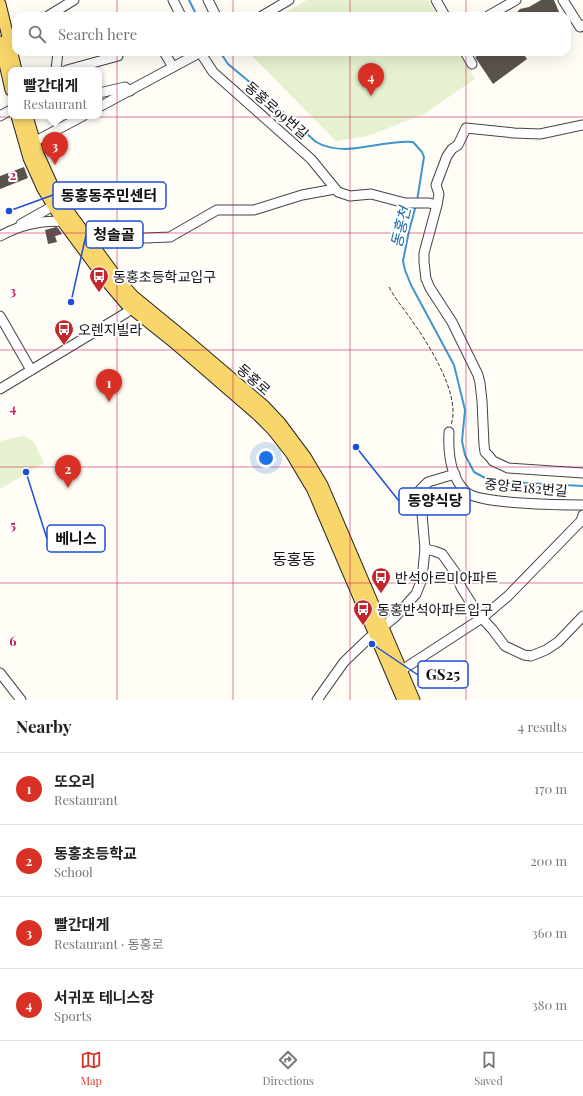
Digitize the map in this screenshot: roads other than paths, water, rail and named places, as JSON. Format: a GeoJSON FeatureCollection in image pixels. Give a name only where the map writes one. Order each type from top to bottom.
{"type":"FeatureCollection","features":[{"type":"Feature","properties":{"kind":"main road"},"geometry":{"type":"LineString","coordinates":[[0,4],[8,67]]}},
{"type":"Feature","properties":{"kind":"main road"},"geometry":{"type":"LineString","coordinates":[[5,41],[15,67]]}},
{"type":"Feature","properties":{"kind":"main road","name":"동홍로"},"geometry":{"type":"LineString","coordinates":[[18,119],[60,200],[135,304],[257,414],[288,448],[313,490],[379,630],[414,700]]}},
{"type":"Feature","properties":{"kind":"main road","name":"동홍로"},"geometry":{"type":"LineString","coordinates":[[27,119],[35,173],[53,206],[63,222],[109,284],[126,304],[135,304]]}},
{"type":"Feature","properties":{"kind":"main road","name":"동홍로"},"geometry":{"type":"LineString","coordinates":[[379,630],[403,700]]}},
{"type":"Feature","properties":{"kind":"street"},"geometry":{"type":"LineString","coordinates":[[56,12],[74,0]]}},
{"type":"Feature","properties":{"kind":"street"},"geometry":{"type":"LineString","coordinates":[[173,0],[179,12]]}},
{"type":"Feature","properties":{"kind":"street"},"geometry":{"type":"LineString","coordinates":[[208,0],[214,12]]}},
{"type":"Feature","properties":{"kind":"street"},"geometry":{"type":"LineString","coordinates":[[269,12],[289,0]]}},
{"type":"Feature","properties":{"kind":"street"},"geometry":{"type":"LineString","coordinates":[[436,0],[443,12]]}},
{"type":"Feature","properties":{"kind":"street"},"geometry":{"type":"LineString","coordinates":[[495,12],[516,0]]}},
{"type":"Feature","properties":{"kind":"street"},"geometry":{"type":"LineString","coordinates":[[563,0],[582,28]]}},
{"type":"Feature","properties":{"kind":"street"},"geometry":{"type":"LineString","coordinates":[[56,67],[58,56]]}},
{"type":"Feature","properties":{"kind":"street"},"geometry":{"type":"LineString","coordinates":[[78,67],[118,56]]}},
{"type":"Feature","properties":{"kind":"street"},"geometry":{"type":"LineString","coordinates":[[166,56],[173,67]]}},
{"type":"Feature","properties":{"kind":"street","name":"동홍로99번길"},"geometry":{"type":"LineString","coordinates":[[102,105],[193,56]]}},
{"type":"Feature","properties":{"kind":"street","name":"동홍로99번길"},"geometry":{"type":"LineString","coordinates":[[203,56],[213,72],[312,159],[335,189]]}},
{"type":"Feature","properties":{"kind":"street"},"geometry":{"type":"LineString","coordinates":[[468,56],[472,64]]}},
{"type":"Feature","properties":{"kind":"street"},"geometry":{"type":"LineString","coordinates":[[102,92],[125,87],[130,91]]}},
{"type":"Feature","properties":{"kind":"street"},"geometry":{"type":"LineString","coordinates":[[30,144],[77,119]]}},
{"type":"Feature","properties":{"kind":"street"},"geometry":{"type":"LineString","coordinates":[[583,125],[540,134],[466,128],[458,145],[452,149],[442,167],[436,185],[439,194],[433,204],[424,253],[426,279],[430,288],[452,322],[478,375],[482,401],[483,435],[486,452],[493,461],[508,468],[583,473]]}},
{"type":"Feature","properties":{"kind":"street"},"geometry":{"type":"LineString","coordinates":[[91,242],[97,240],[170,237],[216,210],[254,210],[302,195],[335,189],[338,192],[350,196],[371,194],[405,203],[433,204]]}},
{"type":"Feature","properties":{"kind":"street"},"geometry":{"type":"LineString","coordinates":[[0,236],[53,206]]}},
{"type":"Feature","properties":{"kind":"street"},"geometry":{"type":"LineString","coordinates":[[11,230],[45,222],[63,222]]}},
{"type":"Feature","properties":{"kind":"street"},"geometry":{"type":"LineString","coordinates":[[0,390],[126,313],[135,304]]}},
{"type":"Feature","properties":{"kind":"street"},"geometry":{"type":"LineString","coordinates":[[0,316],[31,370]]}},
{"type":"Feature","properties":{"kind":"street","name":"중앙로182번길"},"geometry":{"type":"LineString","coordinates":[[449,432],[450,458],[455,474],[466,492],[475,497],[522,503],[583,505]]}},
{"type":"Feature","properties":{"kind":"street"},"geometry":{"type":"LineString","coordinates":[[317,700],[344,662],[395,617],[416,594],[422,579],[425,549],[420,490],[428,482],[455,474]]}},
{"type":"Feature","properties":{"kind":"street"},"geometry":{"type":"LineString","coordinates":[[405,668],[482,618],[519,585],[581,521],[583,515]]}},
{"type":"Feature","properties":{"kind":"street"},"geometry":{"type":"LineString","coordinates":[[425,549],[434,550],[442,554],[454,572],[461,587],[482,618],[492,628],[505,646],[524,655],[531,656],[546,650],[558,642],[583,616]]}},
{"type":"Feature","properties":{"kind":"street"},"geometry":{"type":"LineString","coordinates":[[0,673],[21,700]]}},
{"type":"Feature","properties":{"kind":"waterway","name":"동홍천"},"geometry":{"type":"LineString","coordinates":[[189,0],[195,12]]}},
{"type":"Feature","properties":{"kind":"waterway","name":"동홍천"},"geometry":{"type":"LineString","coordinates":[[223,56],[228,64],[316,142],[327,147],[351,149],[389,143],[413,142],[422,152],[424,157],[417,201]]}},
{"type":"Feature","properties":{"kind":"waterway","name":"동홍천"},"geometry":{"type":"LineString","coordinates":[[416,205],[403,261],[411,285],[454,365],[465,410],[462,441],[465,455],[474,472],[491,481],[583,486]]}},
{"type":"Feature","properties":{"kind":"place","name":"서귀포 테니스장"},"geometry":{"type":"Point","coordinates":[371,96]}},
{"type":"Feature","properties":{"kind":"place","name":"빨간대게"},"geometry":{"type":"Point","coordinates":[55,165]}},
{"type":"Feature","properties":{"kind":"place","name":"동홍동주민센터"},"geometry":{"type":"Point","coordinates":[9,211]}},
{"type":"Feature","properties":{"kind":"place","name":"동홍초등학교입구"},"geometry":{"type":"Point","coordinates":[99,293]}},
{"type":"Feature","properties":{"kind":"place","name":"청솔골"},"geometry":{"type":"Point","coordinates":[71,302]}},
{"type":"Feature","properties":{"kind":"place","name":"오렌지빌라"},"geometry":{"type":"Point","coordinates":[64,346]}},
{"type":"Feature","properties":{"kind":"place","name":"또오리"},"geometry":{"type":"Point","coordinates":[109,402]}},
{"type":"Feature","properties":{"kind":"place","name":"동양식당"},"geometry":{"type":"Point","coordinates":[356,447]}},
{"type":"Feature","properties":{"kind":"place","name":"베니스"},"geometry":{"type":"Point","coordinates":[26,472]}},
{"type":"Feature","properties":{"kind":"place","name":"동홍초등학교"},"geometry":{"type":"Point","coordinates":[68,488]}},
{"type":"Feature","properties":{"kind":"place","name":"반석아르미아파트"},"geometry":{"type":"Point","coordinates":[381,594]}},
{"type":"Feature","properties":{"kind":"place","name":"동홍반석아파트입구"},"geometry":{"type":"Point","coordinates":[363,626]}},
{"type":"Feature","properties":{"kind":"place","name":"GS25"},"geometry":{"type":"Point","coordinates":[372,644]}},
{"type":"Feature","properties":{"kind":"district","name":"동홍동"},"geometry":{"type":"Point","coordinates":[294,558]}}]}
